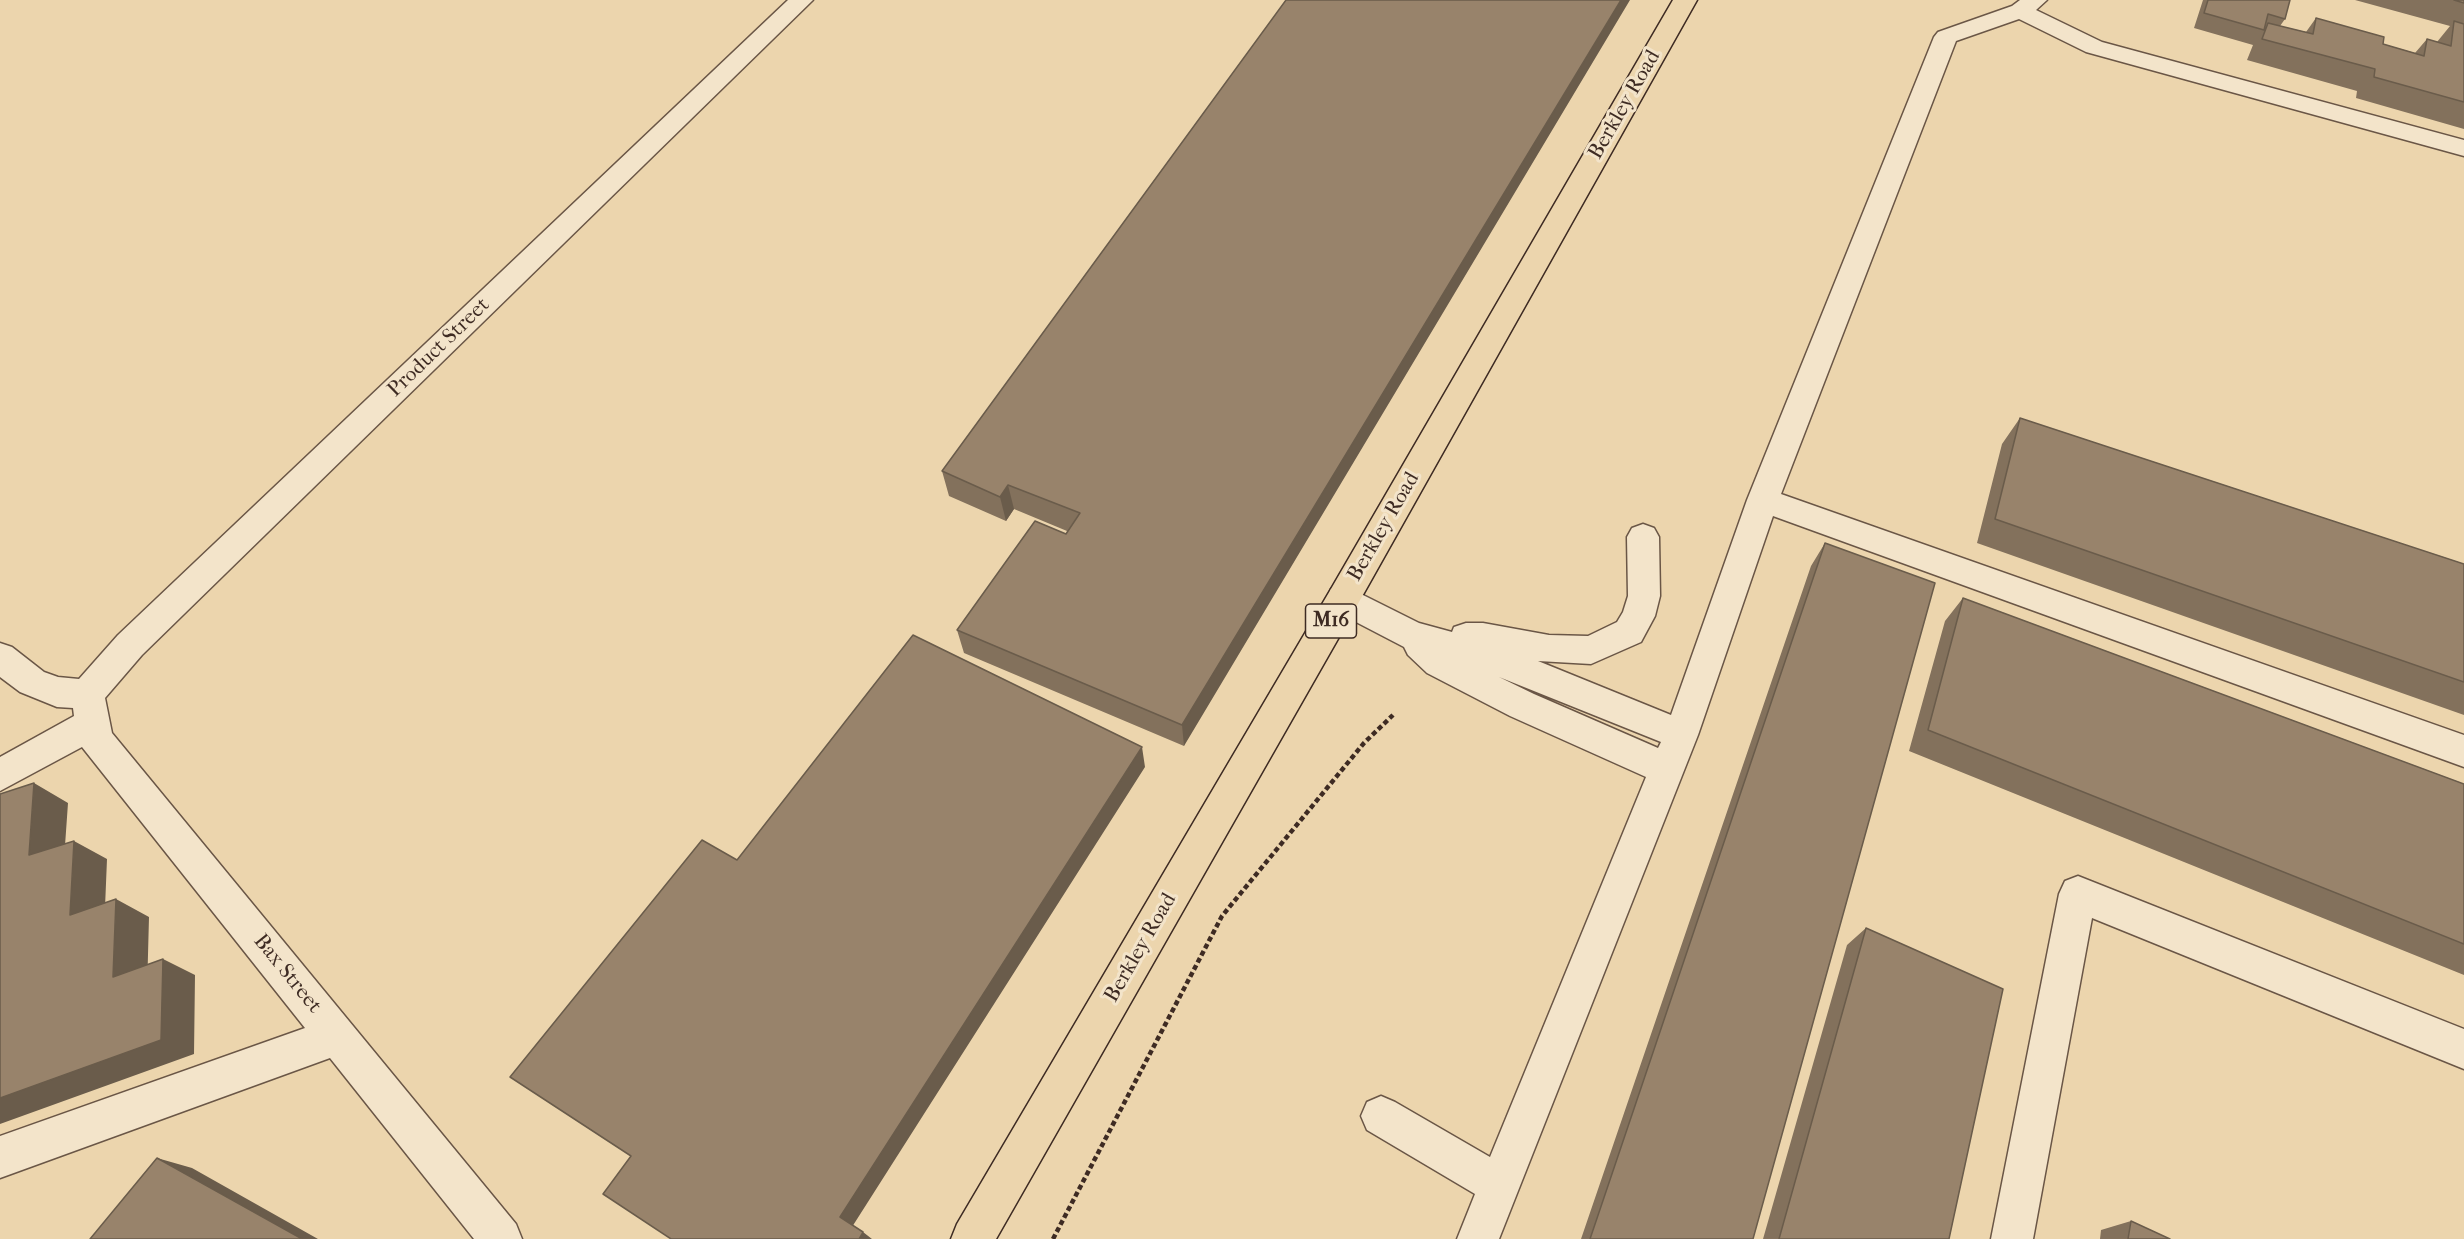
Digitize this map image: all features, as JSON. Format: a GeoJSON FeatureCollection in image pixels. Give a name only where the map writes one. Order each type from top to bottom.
{"type":"FeatureCollection","features":[{"type":"Feature","properties":{"kind":"main road","name":"Berkley Road"},"geometry":{"type":"LineString","coordinates":[[972,1239],[1343,599],[1685,0]]}},
{"type":"Feature","properties":{"kind":"street","name":"Product Street"},"geometry":{"type":"LineString","coordinates":[[89,707],[101,676],[130,645],[801,0]]}},
{"type":"Feature","properties":{"kind":"street"},"geometry":{"type":"LineString","coordinates":[[1478,1239],[1681,735],[1763,500],[1946,37],[2027,5],[2094,47],[2464,148]]}},
{"type":"Feature","properties":{"kind":"street"},"geometry":{"type":"LineString","coordinates":[[1763,500],[2464,751]]}},
{"type":"Feature","properties":{"kind":"street"},"geometry":{"type":"LineString","coordinates":[[1411,635],[1482,637],[1549,649],[1591,650],[1609,644],[1629,632],[1639,616],[1644,596],[1643,537]]}},
{"type":"Feature","properties":{"kind":"street"},"geometry":{"type":"LineString","coordinates":[[1343,599],[1411,635],[1536,675],[1681,735]]}},
{"type":"Feature","properties":{"kind":"street"},"geometry":{"type":"LineString","coordinates":[[1411,635],[1439,663],[1522,705],[1667,769]]}},
{"type":"Feature","properties":{"kind":"street"},"geometry":{"type":"LineString","coordinates":[[0,657],[32,682],[89,707],[0,775]]}},
{"type":"Feature","properties":{"kind":"street","name":"Bax Street"},"geometry":{"type":"LineString","coordinates":[[89,707],[96,739],[501,1239]]}},
{"type":"Feature","properties":{"kind":"street"},"geometry":{"type":"LineString","coordinates":[[2012,1239],[2078,894],[2464,1049]]}},
{"type":"Feature","properties":{"kind":"street"},"geometry":{"type":"LineString","coordinates":[[0,1157],[337,1036]]}},
{"type":"Feature","properties":{"kind":"street"},"geometry":{"type":"LineString","coordinates":[[1381,1116],[1499,1185]]}},
{"type":"Feature","properties":{"kind":"path"},"geometry":{"type":"LineString","coordinates":[[1053,1239],[1222,916],[1364,743],[1393,715]]}},
{"type":"Feature","properties":{"kind":"building"},"geometry":{"type":"Polygon","coordinates":[[[1286,0],[1621,0],[1182,725],[957,630],[1035,521],[1066,534],[1080,513],[1008,485],[1000,497],[942,471],[1286,0]]]}},
{"type":"Feature","properties":{"kind":"building"},"geometry":{"type":"Polygon","coordinates":[[[2208,0],[2290,0],[2285,19],[2268,14],[2264,30],[2204,13],[2208,0]]]}},
{"type":"Feature","properties":{"kind":"building"},"geometry":{"type":"Polygon","coordinates":[[[2316,18],[2384,37],[2383,44],[2424,56],[2427,39],[2451,46],[2454,21],[2464,24],[2464,102],[2374,77],[2375,69],[2262,39],[2268,23],[2313,34],[2316,18]]]}},
{"type":"Feature","properties":{"kind":"building"},"geometry":{"type":"Polygon","coordinates":[[[2020,418],[2464,564],[2464,682],[1995,519],[2020,418]]]}},
{"type":"Feature","properties":{"kind":"building"},"geometry":{"type":"Polygon","coordinates":[[[1825,543],[1935,583],[1753,1239],[1590,1239],[1825,543]]]}},
{"type":"Feature","properties":{"kind":"building"},"geometry":{"type":"Polygon","coordinates":[[[1963,598],[2464,784],[2464,944],[1928,730],[1963,598]]]}},
{"type":"Feature","properties":{"kind":"building"},"geometry":{"type":"Polygon","coordinates":[[[913,635],[1142,747],[840,1217],[863,1232],[859,1239],[671,1239],[603,1194],[631,1156],[510,1077],[702,840],[737,860],[913,635]]]}},
{"type":"Feature","properties":{"kind":"building"},"geometry":{"type":"Polygon","coordinates":[[[34,783],[29,855],[74,841],[70,915],[116,899],[113,977],[163,959],[161,1040],[0,1098],[0,794],[34,783]]]}},
{"type":"Feature","properties":{"kind":"building"},"geometry":{"type":"Polygon","coordinates":[[[1866,928],[2003,989],[1949,1239],[1779,1239],[1866,928]]]}},
{"type":"Feature","properties":{"kind":"building"},"geometry":{"type":"Polygon","coordinates":[[[157,1158],[302,1239],[90,1239],[157,1158]]]}},
{"type":"Feature","properties":{"kind":"building"},"geometry":{"type":"Polygon","coordinates":[[[2131,1221],[2170,1239],[2128,1239],[2131,1221]]]}}]}
